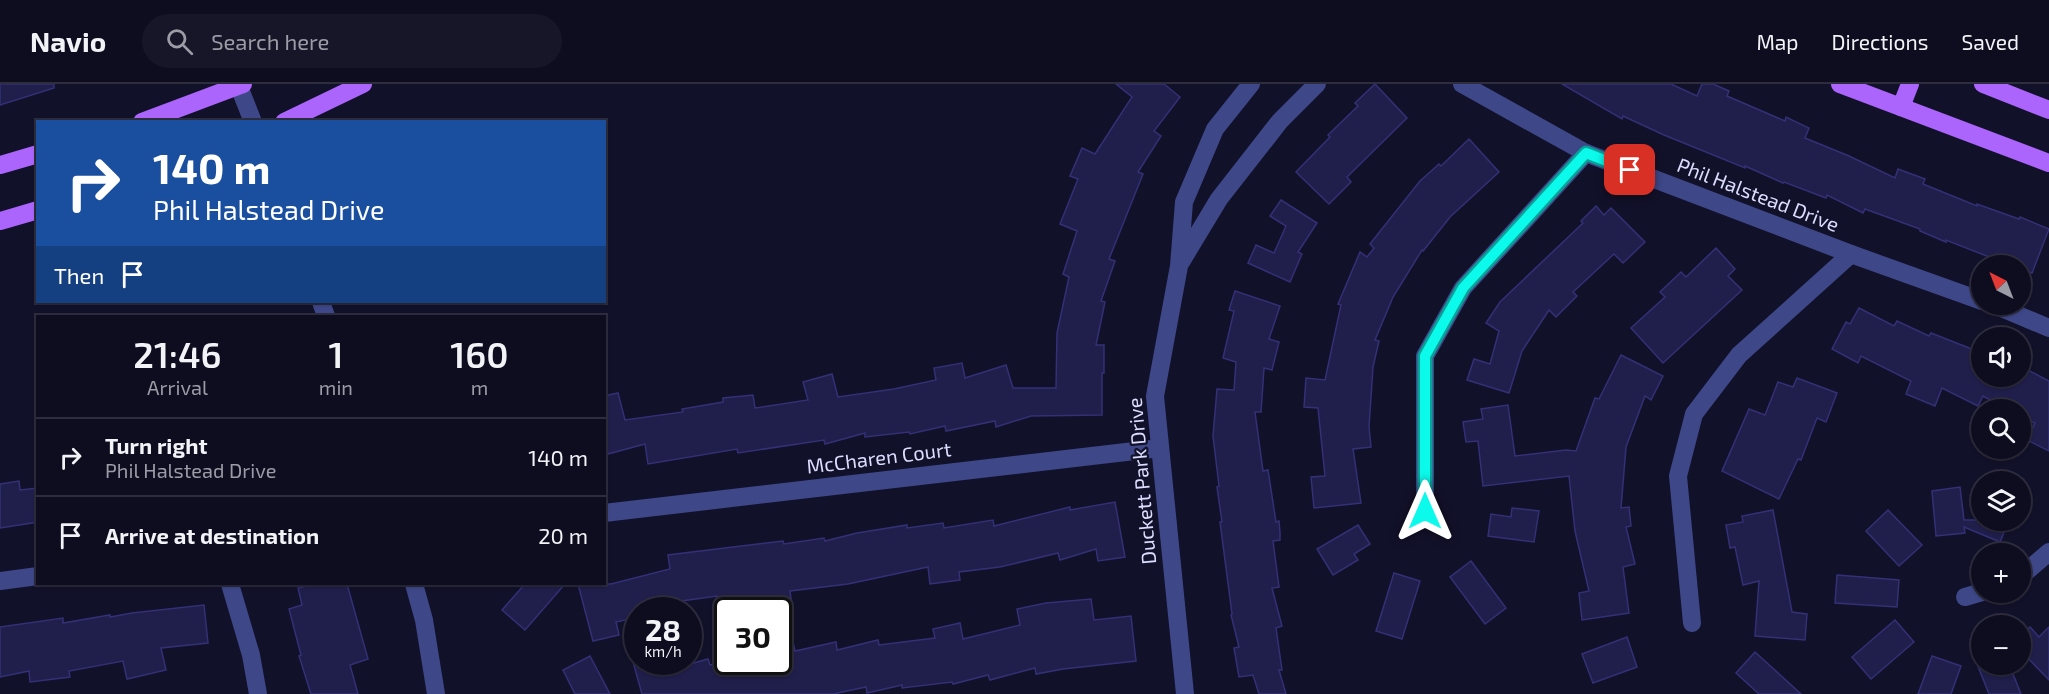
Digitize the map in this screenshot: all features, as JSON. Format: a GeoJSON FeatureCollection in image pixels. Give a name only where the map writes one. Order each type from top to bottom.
{"type":"FeatureCollection","features":[{"type":"Feature","properties":{"kind":"main road"},"geometry":{"type":"LineString","coordinates":[[288,120],[363,84]]}},
{"type":"Feature","properties":{"kind":"main road"},"geometry":{"type":"LineString","coordinates":[[1840,84],[2049,163]]}},
{"type":"Feature","properties":{"kind":"main road"},"geometry":{"type":"LineString","coordinates":[[1901,107],[1910,84]]}},
{"type":"Feature","properties":{"kind":"main road"},"geometry":{"type":"LineString","coordinates":[[1983,84],[2049,110]]}},
{"type":"Feature","properties":{"kind":"main road"},"geometry":{"type":"LineString","coordinates":[[147,120],[240,85]]}},
{"type":"Feature","properties":{"kind":"main road"},"geometry":{"type":"LineString","coordinates":[[0,165],[36,155]]}},
{"type":"Feature","properties":{"kind":"main road"},"geometry":{"type":"LineString","coordinates":[[0,220],[36,211]]}},
{"type":"Feature","properties":{"kind":"street","name":"Duckett Park Drive"},"geometry":{"type":"LineString","coordinates":[[1185,694],[1155,396],[1179,266],[1184,202],[1215,129],[1251,84]]}},
{"type":"Feature","properties":{"kind":"street","name":"Duckett Park Drive"},"geometry":{"type":"LineString","coordinates":[[1179,266],[1219,199],[1280,121],[1317,84]]}},
{"type":"Feature","properties":{"kind":"street","name":"Phil Halstead Drive"},"geometry":{"type":"LineString","coordinates":[[1462,84],[1586,153],[1971,297]]}},
{"type":"Feature","properties":{"kind":"street"},"geometry":{"type":"LineString","coordinates":[[240,85],[252,120]]}},
{"type":"Feature","properties":{"kind":"street"},"geometry":{"type":"LineString","coordinates":[[1425,511],[1425,356],[1463,288],[1586,153]]}},
{"type":"Feature","properties":{"kind":"street"},"geometry":{"type":"LineString","coordinates":[[1692,623],[1678,476],[1694,414],[1739,355],[1851,254]]}},
{"type":"Feature","properties":{"kind":"street"},"geometry":{"type":"LineString","coordinates":[[2018,315],[2049,328]]}},
{"type":"Feature","properties":{"kind":"street","name":"McCharen Court"},"geometry":{"type":"LineString","coordinates":[[606,513],[1160,448]]}},
{"type":"Feature","properties":{"kind":"street"},"geometry":{"type":"LineString","coordinates":[[2031,568],[2049,552]]}},
{"type":"Feature","properties":{"kind":"street"},"geometry":{"type":"LineString","coordinates":[[0,581],[36,576]]}},
{"type":"Feature","properties":{"kind":"street"},"geometry":{"type":"LineString","coordinates":[[230,585],[251,655],[258,694]]}},
{"type":"Feature","properties":{"kind":"street"},"geometry":{"type":"LineString","coordinates":[[414,585],[424,620],[436,694]]}},
{"type":"Feature","properties":{"kind":"building"},"geometry":{"type":"Polygon","coordinates":[[[0,84],[54,84],[54,88],[0,105],[0,84]]]}},
{"type":"Feature","properties":{"kind":"building"},"geometry":{"type":"Polygon","coordinates":[[[1116,84],[1164,84],[1180,97],[1154,131],[1161,136],[1138,172],[1143,174],[1109,259],[1115,261],[1101,301],[1105,302],[1096,345],[1104,345],[1102,415],[1031,416],[996,427],[995,421],[946,431],[945,426],[910,434],[909,432],[865,437],[865,433],[825,444],[824,440],[738,453],[737,449],[648,464],[645,444],[608,454],[606,396],[618,393],[625,420],[683,412],[682,409],[723,402],[723,398],[753,395],[755,408],[808,400],[803,382],[832,374],[838,397],[894,389],[936,380],[934,368],[962,363],[965,378],[1006,365],[1013,388],[1056,388],[1057,333],[1069,277],[1063,274],[1077,231],[1060,224],[1078,179],[1070,176],[1082,148],[1095,154],[1132,97],[1116,84]]]}},
{"type":"Feature","properties":{"kind":"building"},"geometry":{"type":"Polygon","coordinates":[[[1375,84],[1407,118],[1347,177],[1351,182],[1329,204],[1296,172],[1330,137],[1328,135],[1358,106],[1355,103],[1375,84]]]}},
{"type":"Feature","properties":{"kind":"building"},"geometry":{"type":"Polygon","coordinates":[[[1562,84],[1671,84],[1697,96],[1702,84],[1713,84],[1729,91],[1727,96],[1785,121],[1786,117],[1809,128],[1805,138],[1895,178],[1898,169],[1925,179],[1923,184],[1977,206],[1977,204],[2019,219],[2020,217],[2049,229],[2032,273],[2031,255],[1984,255],[1865,209],[1863,213],[1827,195],[1826,198],[1783,183],[1623,116],[1622,119],[1562,84]]]}},
{"type":"Feature","properties":{"kind":"building"},"geometry":{"type":"Polygon","coordinates":[[[1469,139],[1499,172],[1450,217],[1422,250],[1393,297],[1375,340],[1379,341],[1373,367],[1369,427],[1371,447],[1353,449],[1361,503],[1314,508],[1311,477],[1325,476],[1318,408],[1304,407],[1306,378],[1325,380],[1341,305],[1338,304],[1360,252],[1367,257],[1374,248],[1370,244],[1420,181],[1439,164],[1441,166],[1469,139]]]}},
{"type":"Feature","properties":{"kind":"building"},"geometry":{"type":"Polygon","coordinates":[[[1281,200],[1317,223],[1298,252],[1302,254],[1290,282],[1248,263],[1256,245],[1274,253],[1286,226],[1270,216],[1281,200]]]}},
{"type":"Feature","properties":{"kind":"building"},"geometry":{"type":"Polygon","coordinates":[[[1596,206],[1604,215],[1611,208],[1645,242],[1623,263],[1614,254],[1573,292],[1577,296],[1556,317],[1549,310],[1522,351],[1509,393],[1467,380],[1474,359],[1490,364],[1499,331],[1486,323],[1500,302],[1583,223],[1581,221],[1596,206]]]}},
{"type":"Feature","properties":{"kind":"building"},"geometry":{"type":"Polygon","coordinates":[[[1716,248],[1735,269],[1728,276],[1742,290],[1663,363],[1631,328],[1665,297],[1660,292],[1681,272],[1686,277],[1716,248]]]}},
{"type":"Feature","properties":{"kind":"building"},"geometry":{"type":"Polygon","coordinates":[[[1235,291],[1280,306],[1269,339],[1279,342],[1272,370],[1264,368],[1261,412],[1255,412],[1263,471],[1268,470],[1276,522],[1279,521],[1280,540],[1273,541],[1279,587],[1272,588],[1282,626],[1276,628],[1282,670],[1279,670],[1286,694],[1259,694],[1253,675],[1239,677],[1234,648],[1239,647],[1231,615],[1213,436],[1217,389],[1234,390],[1236,362],[1223,358],[1234,311],[1229,310],[1235,291]]]}},
{"type":"Feature","properties":{"kind":"building"},"geometry":{"type":"Polygon","coordinates":[[[1859,308],[1894,326],[1897,321],[1929,336],[1931,333],[1971,349],[1971,387],[2031,387],[2031,372],[2049,381],[2049,451],[2031,442],[2031,432],[2035,423],[2031,421],[2031,399],[1989,399],[1983,396],[1982,399],[1971,399],[1971,402],[1942,388],[1935,406],[1906,394],[1911,381],[1861,356],[1858,363],[1832,349],[1846,322],[1850,324],[1859,308]]]}},
{"type":"Feature","properties":{"kind":"building"},"geometry":{"type":"Polygon","coordinates":[[[1621,355],[1663,376],[1651,400],[1645,396],[1626,447],[1621,508],[1629,507],[1631,526],[1626,527],[1635,564],[1623,567],[1629,613],[1582,620],[1579,593],[1589,591],[1575,531],[1569,476],[1483,486],[1478,441],[1466,442],[1463,422],[1483,419],[1481,409],[1508,405],[1515,456],[1566,450],[1576,451],[1595,398],[1599,399],[1621,355]]]}},
{"type":"Feature","properties":{"kind":"building"},"geometry":{"type":"Polygon","coordinates":[[[1797,378],[1837,393],[1826,422],[1817,418],[1801,460],[1798,459],[1779,499],[1722,471],[1749,409],[1765,415],[1778,382],[1793,387],[1797,378]]]}},
{"type":"Feature","properties":{"kind":"building"},"geometry":{"type":"Polygon","coordinates":[[[19,481],[20,490],[36,488],[36,522],[0,528],[0,484],[19,481]]]}},
{"type":"Feature","properties":{"kind":"building"},"geometry":{"type":"Polygon","coordinates":[[[1960,487],[1964,520],[1971,520],[1971,530],[1964,527],[1965,533],[1936,536],[1932,491],[1960,487]]]}},
{"type":"Feature","properties":{"kind":"building"},"geometry":{"type":"Polygon","coordinates":[[[1115,502],[1125,557],[1098,561],[1096,549],[1060,560],[1058,553],[1000,567],[959,572],[960,580],[930,584],[928,567],[848,584],[790,591],[791,597],[624,597],[624,620],[616,622],[619,635],[593,641],[578,585],[606,585],[670,569],[668,555],[783,541],[784,544],[824,538],[825,541],[907,525],[907,528],[943,523],[944,528],[993,520],[994,526],[1070,507],[1070,510],[1115,502]]]}},
{"type":"Feature","properties":{"kind":"building"},"geometry":{"type":"Polygon","coordinates":[[[1512,508],[1539,511],[1534,542],[1488,536],[1491,514],[1511,517],[1512,508]]]}},
{"type":"Feature","properties":{"kind":"building"},"geometry":{"type":"Polygon","coordinates":[[[1773,510],[1792,612],[1807,614],[1805,640],[1755,636],[1759,581],[1743,585],[1735,547],[1730,548],[1726,525],[1743,522],[1742,516],[1773,510]]]}},
{"type":"Feature","properties":{"kind":"building"},"geometry":{"type":"Polygon","coordinates":[[[1888,510],[1922,545],[1899,566],[1866,531],[1888,510]]]}},
{"type":"Feature","properties":{"kind":"building"},"geometry":{"type":"Polygon","coordinates":[[[1358,525],[1370,544],[1354,554],[1358,560],[1333,575],[1317,549],[1358,525]]]}},
{"type":"Feature","properties":{"kind":"building"},"geometry":{"type":"Polygon","coordinates":[[[1974,531],[2004,531],[2000,542],[1974,531]]]}},
{"type":"Feature","properties":{"kind":"building"},"geometry":{"type":"Polygon","coordinates":[[[1471,561],[1506,608],[1485,624],[1450,577],[1471,561]]]}},
{"type":"Feature","properties":{"kind":"building"},"geometry":{"type":"Polygon","coordinates":[[[1394,573],[1420,581],[1402,639],[1376,631],[1394,573]]]}},
{"type":"Feature","properties":{"kind":"building"},"geometry":{"type":"Polygon","coordinates":[[[1837,575],[1899,580],[1897,607],[1835,603],[1837,575]]]}},
{"type":"Feature","properties":{"kind":"building"},"geometry":{"type":"Polygon","coordinates":[[[311,585],[347,585],[368,659],[350,665],[358,694],[311,694],[299,656],[301,655],[289,609],[302,605],[298,588],[311,585]]]}},
{"type":"Feature","properties":{"kind":"building"},"geometry":{"type":"Polygon","coordinates":[[[524,585],[564,585],[525,630],[502,610],[524,585]]]}},
{"type":"Feature","properties":{"kind":"building"},"geometry":{"type":"Polygon","coordinates":[[[1091,599],[1094,620],[1131,616],[1136,661],[1036,674],[1035,668],[990,680],[988,675],[953,684],[952,682],[902,688],[902,685],[867,693],[866,687],[833,694],[642,694],[637,675],[702,675],[702,661],[708,659],[710,665],[714,664],[714,675],[792,675],[792,638],[795,651],[836,642],[837,650],[878,640],[879,645],[935,638],[933,629],[960,623],[963,639],[1020,625],[1017,609],[1046,603],[1091,599]]]}},
{"type":"Feature","properties":{"kind":"building"},"geometry":{"type":"Polygon","coordinates":[[[204,605],[208,643],[161,648],[166,670],[127,679],[123,661],[69,671],[70,677],[30,682],[29,671],[0,677],[0,627],[63,618],[63,623],[110,615],[110,617],[204,605]]]}},
{"type":"Feature","properties":{"kind":"building"},"geometry":{"type":"Polygon","coordinates":[[[1895,620],[1914,642],[1871,679],[1852,657],[1895,620]]]}},
{"type":"Feature","properties":{"kind":"building"},"geometry":{"type":"Polygon","coordinates":[[[2049,627],[2049,680],[2031,661],[2031,628],[2039,637],[2049,627]]]}},
{"type":"Feature","properties":{"kind":"building"},"geometry":{"type":"Polygon","coordinates":[[[1627,637],[1637,667],[1593,683],[1582,654],[1627,637]]]}},
{"type":"Feature","properties":{"kind":"building"},"geometry":{"type":"Polygon","coordinates":[[[1755,652],[1801,694],[1759,694],[1736,673],[1755,652]]]}},
{"type":"Feature","properties":{"kind":"building"},"geometry":{"type":"Polygon","coordinates":[[[590,656],[610,694],[575,694],[563,670],[590,656]]]}},
{"type":"Feature","properties":{"kind":"building"},"geometry":{"type":"Polygon","coordinates":[[[1932,656],[1961,666],[1951,694],[1918,694],[1932,656]]]}},
{"type":"Feature","properties":{"kind":"building"},"geometry":{"type":"Polygon","coordinates":[[[1981,675],[2013,675],[2021,694],[1989,694],[1981,675]]]}},
{"type":"Feature","properties":{"kind":"route"},"geometry":{"type":"LineString","coordinates":[[1425,511],[1425,356],[1463,288],[1586,153],[1630,170]]}}]}
